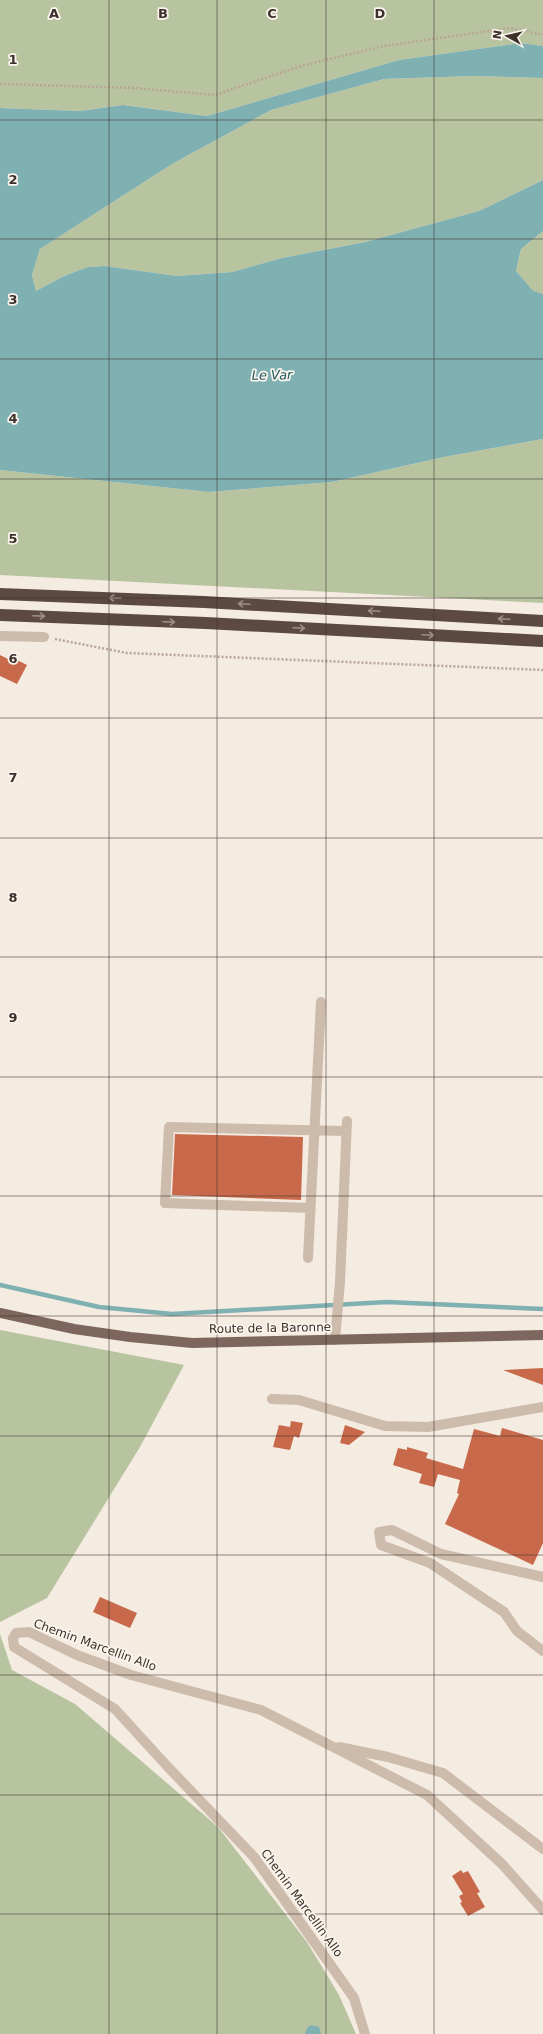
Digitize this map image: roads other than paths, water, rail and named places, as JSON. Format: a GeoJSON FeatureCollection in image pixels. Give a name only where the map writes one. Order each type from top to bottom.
{"type":"FeatureCollection","features":[{"type":"Feature","properties":{"kind":"highway"},"geometry":{"type":"LineString","coordinates":[[0,594],[204,602],[543,621]]}},
{"type":"Feature","properties":{"kind":"highway"},"geometry":{"type":"LineString","coordinates":[[0,615],[198,623],[543,641]]}},
{"type":"Feature","properties":{"kind":"main road","name":"Route de la Baronne"},"geometry":{"type":"LineString","coordinates":[[0,1314],[81,1330],[130,1337],[192,1343],[543,1335]]}},
{"type":"Feature","properties":{"kind":"street"},"geometry":{"type":"LineString","coordinates":[[0,636],[44,637]]}},
{"type":"Feature","properties":{"kind":"street"},"geometry":{"type":"LineString","coordinates":[[308,1258],[321,1002]]}},
{"type":"Feature","properties":{"kind":"street"},"geometry":{"type":"LineString","coordinates":[[310,1208],[165,1203],[169,1127],[314,1131],[346,1126],[340,1282],[335,1340]]}},
{"type":"Feature","properties":{"kind":"street"},"geometry":{"type":"LineString","coordinates":[[272,1399],[299,1400],[385,1426],[428,1427],[543,1406]]}},
{"type":"Feature","properties":{"kind":"street"},"geometry":{"type":"LineString","coordinates":[[543,1577],[442,1554],[392,1530],[379,1532],[381,1545],[430,1563],[504,1612],[517,1631],[543,1651]]}},
{"type":"Feature","properties":{"kind":"street","name":"Chemin Marcellin Allo"},"geometry":{"type":"LineString","coordinates":[[366,2034],[354,1998],[254,1857],[115,1709],[14,1647],[13,1638],[16,1633],[29,1632],[77,1655],[131,1675],[260,1710],[427,1795],[502,1864],[543,1910]]}},
{"type":"Feature","properties":{"kind":"street"},"geometry":{"type":"LineString","coordinates":[[327,1745],[388,1757],[443,1773],[543,1850]]}},
{"type":"Feature","properties":{"kind":"water","name":"Le Var"},"geometry":{"type":"Polygon","coordinates":[[[520,43],[543,46],[543,78],[474,76],[384,79],[271,110],[172,164],[40,249],[32,275],[36,291],[64,276],[88,267],[105,266],[177,276],[232,272],[282,258],[365,242],[479,211],[543,180],[543,231],[521,249],[516,271],[533,291],[543,294],[543,439],[444,457],[332,482],[209,492],[0,470],[0,108],[80,111],[123,105],[207,116],[399,60],[520,43]]]}},
{"type":"Feature","properties":{"kind":"water"},"geometry":{"type":"Polygon","coordinates":[[[311,2025],[319,2027],[321,2034],[305,2034],[307,2028],[311,2025]]]}},
{"type":"Feature","properties":{"kind":"waterway"},"geometry":{"type":"LineString","coordinates":[[0,1285],[99,1307],[172,1314],[387,1302],[543,1309]]}}]}
